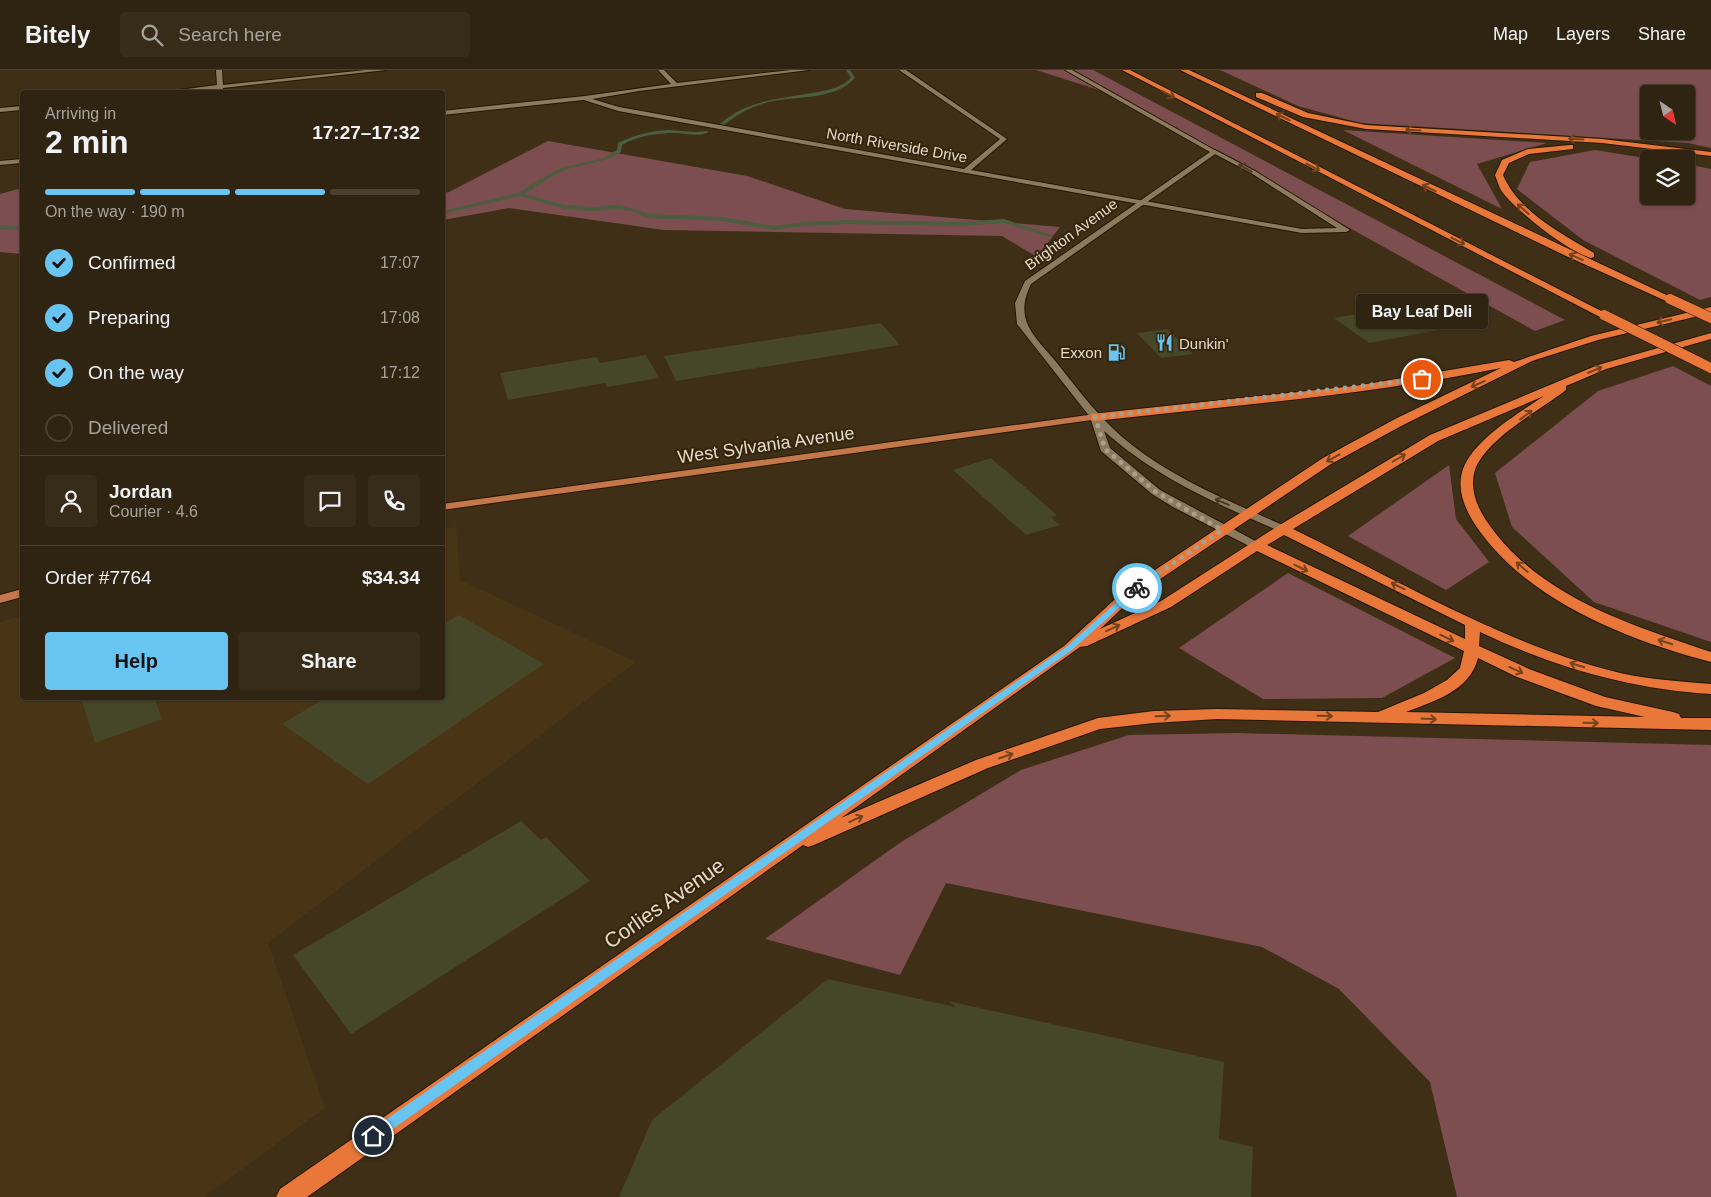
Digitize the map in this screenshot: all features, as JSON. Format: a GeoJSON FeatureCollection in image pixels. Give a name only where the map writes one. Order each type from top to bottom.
{"type":"FeatureCollection","features":[{"type":"Feature","properties":{"kind":"highway"},"geometry":{"type":"LineString","coordinates":[[1125,70],[1711,368]]}},
{"type":"Feature","properties":{"kind":"highway"},"geometry":{"type":"LineString","coordinates":[[1183,70],[1567,253],[1711,318]]}},
{"type":"Feature","properties":{"kind":"highway"},"geometry":{"type":"LineString","coordinates":[[1202,70],[1235,85]]}},
{"type":"Feature","properties":{"kind":"highway"},"geometry":{"type":"LineString","coordinates":[[1252,92],[1306,115],[1366,127],[1612,142],[1711,154]]}},
{"type":"Feature","properties":{"kind":"highway"},"geometry":{"type":"LineString","coordinates":[[1652,291],[1565,240],[1524,211],[1502,188],[1498,178],[1498,170],[1503,163],[1513,156],[1553,148],[1637,151],[1711,161]]}},
{"type":"Feature","properties":{"kind":"highway"},"geometry":{"type":"LineString","coordinates":[[1095,417],[1428,379],[1528,359],[1594,338],[1711,310]]}},
{"type":"Feature","properties":{"kind":"highway"},"geometry":{"type":"LineString","coordinates":[[1069,648],[1166,604],[1283,529],[1434,438],[1602,367],[1711,336]]}},
{"type":"Feature","properties":{"kind":"highway"},"geometry":{"type":"LineString","coordinates":[[1069,648],[1130,593],[1248,512],[1336,456],[1407,418],[1528,359]]}},
{"type":"Feature","properties":{"kind":"highway"},"geometry":{"type":"LineString","coordinates":[[1576,378],[1482,448],[1467,475],[1467,491],[1471,506],[1482,526],[1499,548],[1527,572],[1554,590],[1621,625],[1711,657]]}},
{"type":"Feature","properties":{"kind":"highway"},"geometry":{"type":"LineString","coordinates":[[1283,529],[1473,623],[1546,654],[1613,676],[1675,687],[1711,689]]}},
{"type":"Feature","properties":{"kind":"highway"},"geometry":{"type":"LineString","coordinates":[[1257,546],[1523,673],[1602,702],[1704,724]]}},
{"type":"Feature","properties":{"kind":"highway"},"geometry":{"type":"LineString","coordinates":[[1380,717],[1447,688],[1467,669],[1472,650],[1473,623]]}},
{"type":"Feature","properties":{"kind":"highway","name":"Corlies Avenue"},"geometry":{"type":"LineString","coordinates":[[288,1197],[1069,648]]}},
{"type":"Feature","properties":{"kind":"highway"},"geometry":{"type":"LineString","coordinates":[[780,852],[982,764],[1098,724],[1154,716],[1217,714],[1704,724]]}},
{"type":"Feature","properties":{"kind":"main road","name":"West Sylvania Avenue"},"geometry":{"type":"LineString","coordinates":[[445,507],[1095,417]]}},
{"type":"Feature","properties":{"kind":"main road"},"geometry":{"type":"LineString","coordinates":[[0,599],[20,594]]}},
{"type":"Feature","properties":{"kind":"street"},"geometry":{"type":"LineString","coordinates":[[219,70],[220,90],[383,70]]}},
{"type":"Feature","properties":{"kind":"street"},"geometry":{"type":"LineString","coordinates":[[661,70],[676,85]]}},
{"type":"Feature","properties":{"kind":"street"},"geometry":{"type":"LineString","coordinates":[[584,98],[806,70]]}},
{"type":"Feature","properties":{"kind":"street"},"geometry":{"type":"LineString","coordinates":[[902,70],[1004,139],[965,171]]}},
{"type":"Feature","properties":{"kind":"street"},"geometry":{"type":"LineString","coordinates":[[1068,70],[1215,152]]}},
{"type":"Feature","properties":{"kind":"street","name":"North Riverside Drive"},"geometry":{"type":"LineString","coordinates":[[445,113],[584,98],[618,109],[1302,231],[1346,230],[1253,172],[1215,152]]}},
{"type":"Feature","properties":{"kind":"street"},"geometry":{"type":"LineString","coordinates":[[0,110],[20,108]]}},
{"type":"Feature","properties":{"kind":"street","name":"Brighton Avenue"},"geometry":{"type":"LineString","coordinates":[[1215,152],[1040,273],[1028,283],[1020,299],[1018,314],[1027,335],[1095,417],[1128,446],[1171,474],[1215,499],[1283,529]]}},
{"type":"Feature","properties":{"kind":"street"},"geometry":{"type":"LineString","coordinates":[[0,163],[20,161]]}},
{"type":"Feature","properties":{"kind":"street","name":"Brighton Avenue"},"geometry":{"type":"LineString","coordinates":[[1095,417],[1105,449],[1156,492],[1222,530],[1257,546]]}},
{"type":"Feature","properties":{"kind":"shaded area"},"geometry":{"type":"Polygon","coordinates":[[[1036,70],[1093,70],[1565,320],[1535,331],[1105,92],[1036,70]]]}},
{"type":"Feature","properties":{"kind":"shaded area"},"geometry":{"type":"Polygon","coordinates":[[[1220,70],[1711,70],[1711,148],[1688,143],[1360,123],[1298,106],[1220,70]]]}},
{"type":"Feature","properties":{"kind":"shaded area"},"geometry":{"type":"Polygon","coordinates":[[[1343,130],[1547,143],[1477,164],[1502,209],[1343,130]]]}},
{"type":"Feature","properties":{"kind":"shaded area"},"geometry":{"type":"Polygon","coordinates":[[[548,141],[747,176],[845,209],[1060,227],[1037,257],[1002,236],[664,230],[509,208],[445,220],[445,193],[548,141]]]}},
{"type":"Feature","properties":{"kind":"shaded area"},"geometry":{"type":"Polygon","coordinates":[[[1595,150],[1640,157],[1640,205],[1695,205],[1695,166],[1711,169],[1711,297],[1700,300],[1583,240],[1517,189],[1530,162],[1595,150]]]}},
{"type":"Feature","properties":{"kind":"shaded area"},"geometry":{"type":"Polygon","coordinates":[[[20,189],[20,254],[0,252],[0,194],[20,189]]]}},
{"type":"Feature","properties":{"kind":"shaded area"},"geometry":{"type":"Polygon","coordinates":[[[1673,366],[1711,386],[1711,642],[1594,602],[1512,527],[1495,473],[1598,391],[1673,366]]]}},
{"type":"Feature","properties":{"kind":"shaded area"},"geometry":{"type":"Polygon","coordinates":[[[1449,465],[1456,519],[1489,562],[1446,590],[1348,536],[1449,465]]]}},
{"type":"Feature","properties":{"kind":"shaded area"},"geometry":{"type":"Polygon","coordinates":[[[456,527],[460,580],[636,662],[268,943],[325,1108],[204,1197],[0,1197],[0,622],[20,617],[20,700],[445,700],[445,529],[456,527]]]}},
{"type":"Feature","properties":{"kind":"shaded area"},"geometry":{"type":"Polygon","coordinates":[[[1288,573],[1455,658],[1382,698],[1263,699],[1179,648],[1288,573]]]}},
{"type":"Feature","properties":{"kind":"shaded area"},"geometry":{"type":"Polygon","coordinates":[[[1237,733],[1711,745],[1711,1197],[1457,1197],[1430,1082],[1339,989],[1262,947],[946,883],[900,975],[765,939],[901,842],[1021,770],[1129,735],[1237,733]]]}},
{"type":"Feature","properties":{"kind":"building"},"geometry":{"type":"Polygon","coordinates":[[[1420,303],[1459,326],[1369,343],[1334,318],[1420,303]]]}},
{"type":"Feature","properties":{"kind":"building"},"geometry":{"type":"Polygon","coordinates":[[[881,323],[900,345],[676,381],[664,356],[881,323]]]}},
{"type":"Feature","properties":{"kind":"building","name":"Dunkin'"},"geometry":{"type":"Polygon","coordinates":[[[1167,329],[1193,354],[1161,358],[1137,333],[1167,329]]]}},
{"type":"Feature","properties":{"kind":"building"},"geometry":{"type":"Polygon","coordinates":[[[646,355],[659,378],[607,387],[605,383],[508,400],[500,373],[597,357],[600,363],[646,355]]]}},
{"type":"Feature","properties":{"kind":"building"},"geometry":{"type":"Polygon","coordinates":[[[991,458],[1057,515],[1051,517],[1060,525],[1026,535],[953,470],[991,458]]]}},
{"type":"Feature","properties":{"kind":"building"},"geometry":{"type":"Polygon","coordinates":[[[459,615],[544,664],[368,784],[282,724],[322,700],[445,700],[445,623],[459,615]]]}},
{"type":"Feature","properties":{"kind":"building"},"geometry":{"type":"Polygon","coordinates":[[[82,700],[155,700],[162,719],[95,743],[82,700]]]}},
{"type":"Feature","properties":{"kind":"building"},"geometry":{"type":"Polygon","coordinates":[[[521,821],[541,840],[546,837],[590,881],[351,1034],[293,955],[521,821]]]}},
{"type":"Feature","properties":{"kind":"building"},"geometry":{"type":"Polygon","coordinates":[[[828,979],[956,1007],[948,1001],[1224,1062],[1219,1139],[1253,1147],[1251,1197],[619,1197],[652,1120],[828,979]]]}},
{"type":"Feature","properties":{"kind":"waterway"},"geometry":{"type":"LineString","coordinates":[[722,124],[740,112],[760,103],[836,89],[853,78],[848,70]]}},
{"type":"Feature","properties":{"kind":"waterway"},"geometry":{"type":"LineString","coordinates":[[520,194],[558,171],[612,156],[619,151],[620,144],[639,136],[660,132],[707,132]]}},
{"type":"Feature","properties":{"kind":"waterway"},"geometry":{"type":"LineString","coordinates":[[445,212],[520,194]]}},
{"type":"Feature","properties":{"kind":"waterway"},"geometry":{"type":"LineString","coordinates":[[520,194],[565,207],[594,209],[617,207],[633,210],[648,216],[722,219],[774,228],[803,224],[846,222],[957,224],[1004,221],[1051,236]]}},
{"type":"Feature","properties":{"kind":"waterway"},"geometry":{"type":"LineString","coordinates":[[0,227],[20,229]]}},
{"type":"Feature","properties":{"kind":"way so far"},"geometry":{"type":"LineString","coordinates":[[1137,588],[1222,530],[1156,492],[1105,449],[1095,417],[1332,391],[1422,379]]}},
{"type":"Feature","properties":{"kind":"place","name":"Dunkin'"},"geometry":{"type":"Point","coordinates":[1165,343]}},
{"type":"Feature","properties":{"kind":"place","name":"Exxon"},"geometry":{"type":"Point","coordinates":[1116,352]}},
{"type":"Feature","properties":{"kind":"place","name":"Bay Leaf Deli"},"geometry":{"type":"Point","coordinates":[1422,379]}},
{"type":"Feature","properties":{"kind":"route"},"geometry":{"type":"LineString","coordinates":[[373,1136],[660,937],[1069,648],[1137,588]]}}]}
